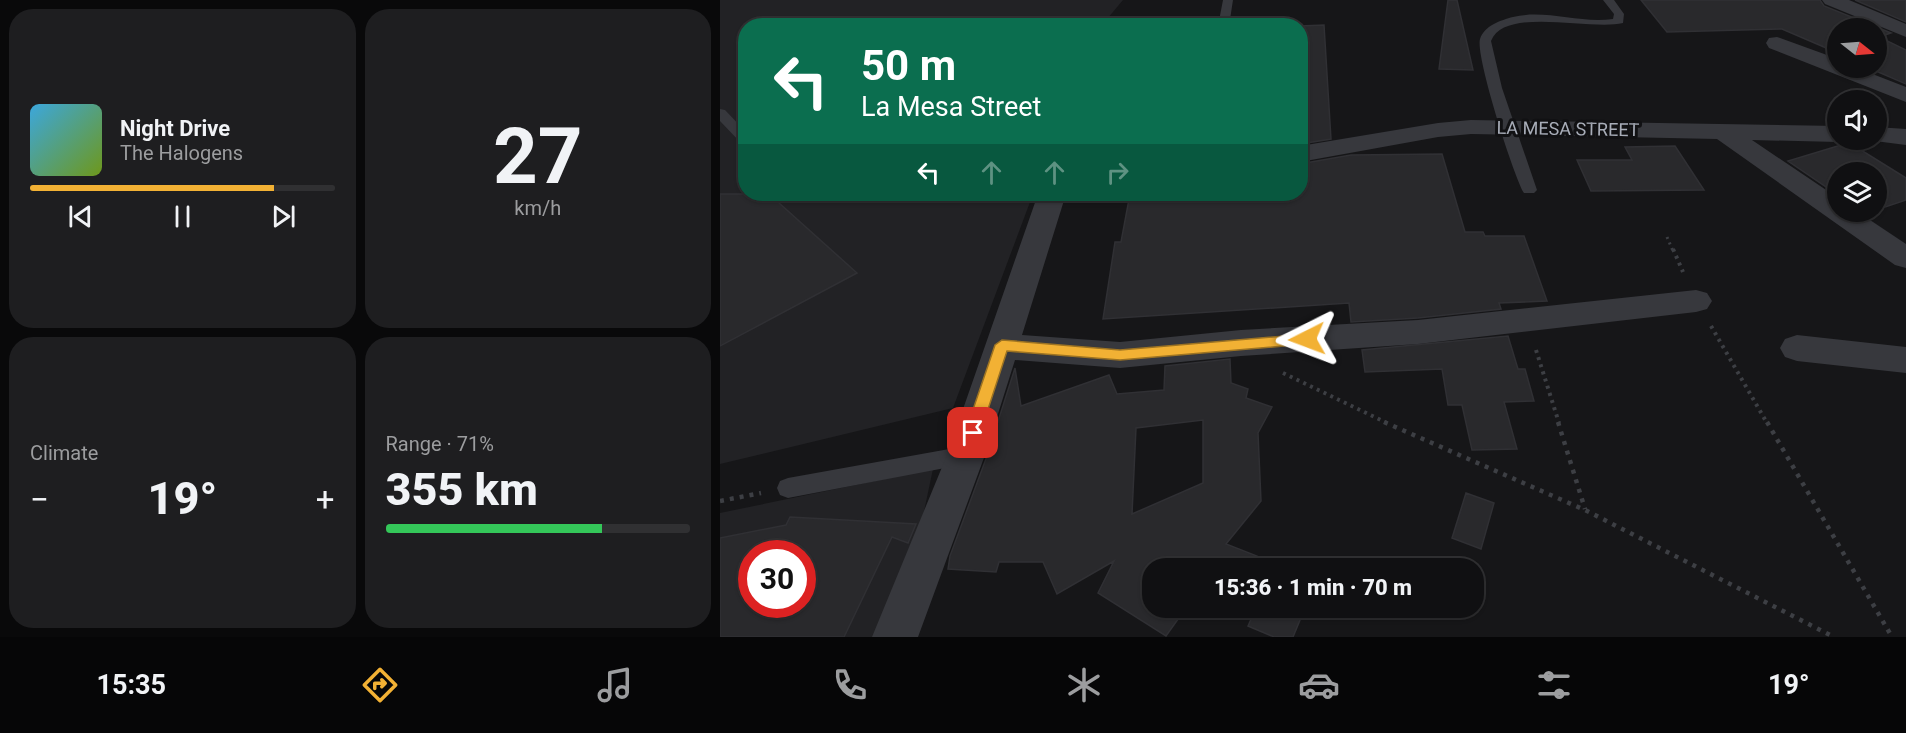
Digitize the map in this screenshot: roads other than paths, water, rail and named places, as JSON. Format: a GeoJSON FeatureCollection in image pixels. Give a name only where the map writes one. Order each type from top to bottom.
{"type":"FeatureCollection","features":[{"type":"Feature","properties":{"kind":"street"},"geometry":{"type":"LineString","coordinates":[[1832,0],[1906,31]]}},
{"type":"Feature","properties":{"kind":"street"},"geometry":{"type":"LineString","coordinates":[[1777,43],[1827,63]]}},
{"type":"Feature","properties":{"kind":"street"},"geometry":{"type":"LineString","coordinates":[[1863,78],[1906,95]]}},
{"type":"Feature","properties":{"kind":"street","name":"LA MESA STREET"},"geometry":{"type":"LineString","coordinates":[[1308,153],[1438,130],[1471,127],[1827,134]]}},
{"type":"Feature","properties":{"kind":"street"},"geometry":{"type":"LineString","coordinates":[[1725,133],[1827,203]]}},
{"type":"Feature","properties":{"kind":"street"},"geometry":{"type":"LineString","coordinates":[[1887,136],[1906,137]]}},
{"type":"Feature","properties":{"kind":"street"},"geometry":{"type":"LineString","coordinates":[[895,637],[966,455],[1050,201]]}},
{"type":"Feature","properties":{"kind":"street"},"geometry":{"type":"LineString","coordinates":[[1854,222],[1906,258]]}},
{"type":"Feature","properties":{"kind":"street"},"geometry":{"type":"LineString","coordinates":[[1002,345],[1120,355],[1241,343],[1418,332],[1696,301]]}},
{"type":"Feature","properties":{"kind":"street"},"geometry":{"type":"LineString","coordinates":[[1797,348],[1906,360]]}},
{"type":"Feature","properties":{"kind":"lane"},"geometry":{"type":"LineString","coordinates":[[1225,18],[1228,0]]}},
{"type":"Feature","properties":{"kind":"lane"},"geometry":{"type":"LineString","coordinates":[[1529,190],[1491,75],[1484,51],[1485,41],[1489,32],[1528,14],[1602,23],[1618,21],[1618,14],[1608,0]]}},
{"type":"Feature","properties":{"kind":"lane"},"geometry":{"type":"LineString","coordinates":[[720,113],[738,132]]}},
{"type":"Feature","properties":{"kind":"lane"},"geometry":{"type":"LineString","coordinates":[[788,488],[966,455]]}}]}
